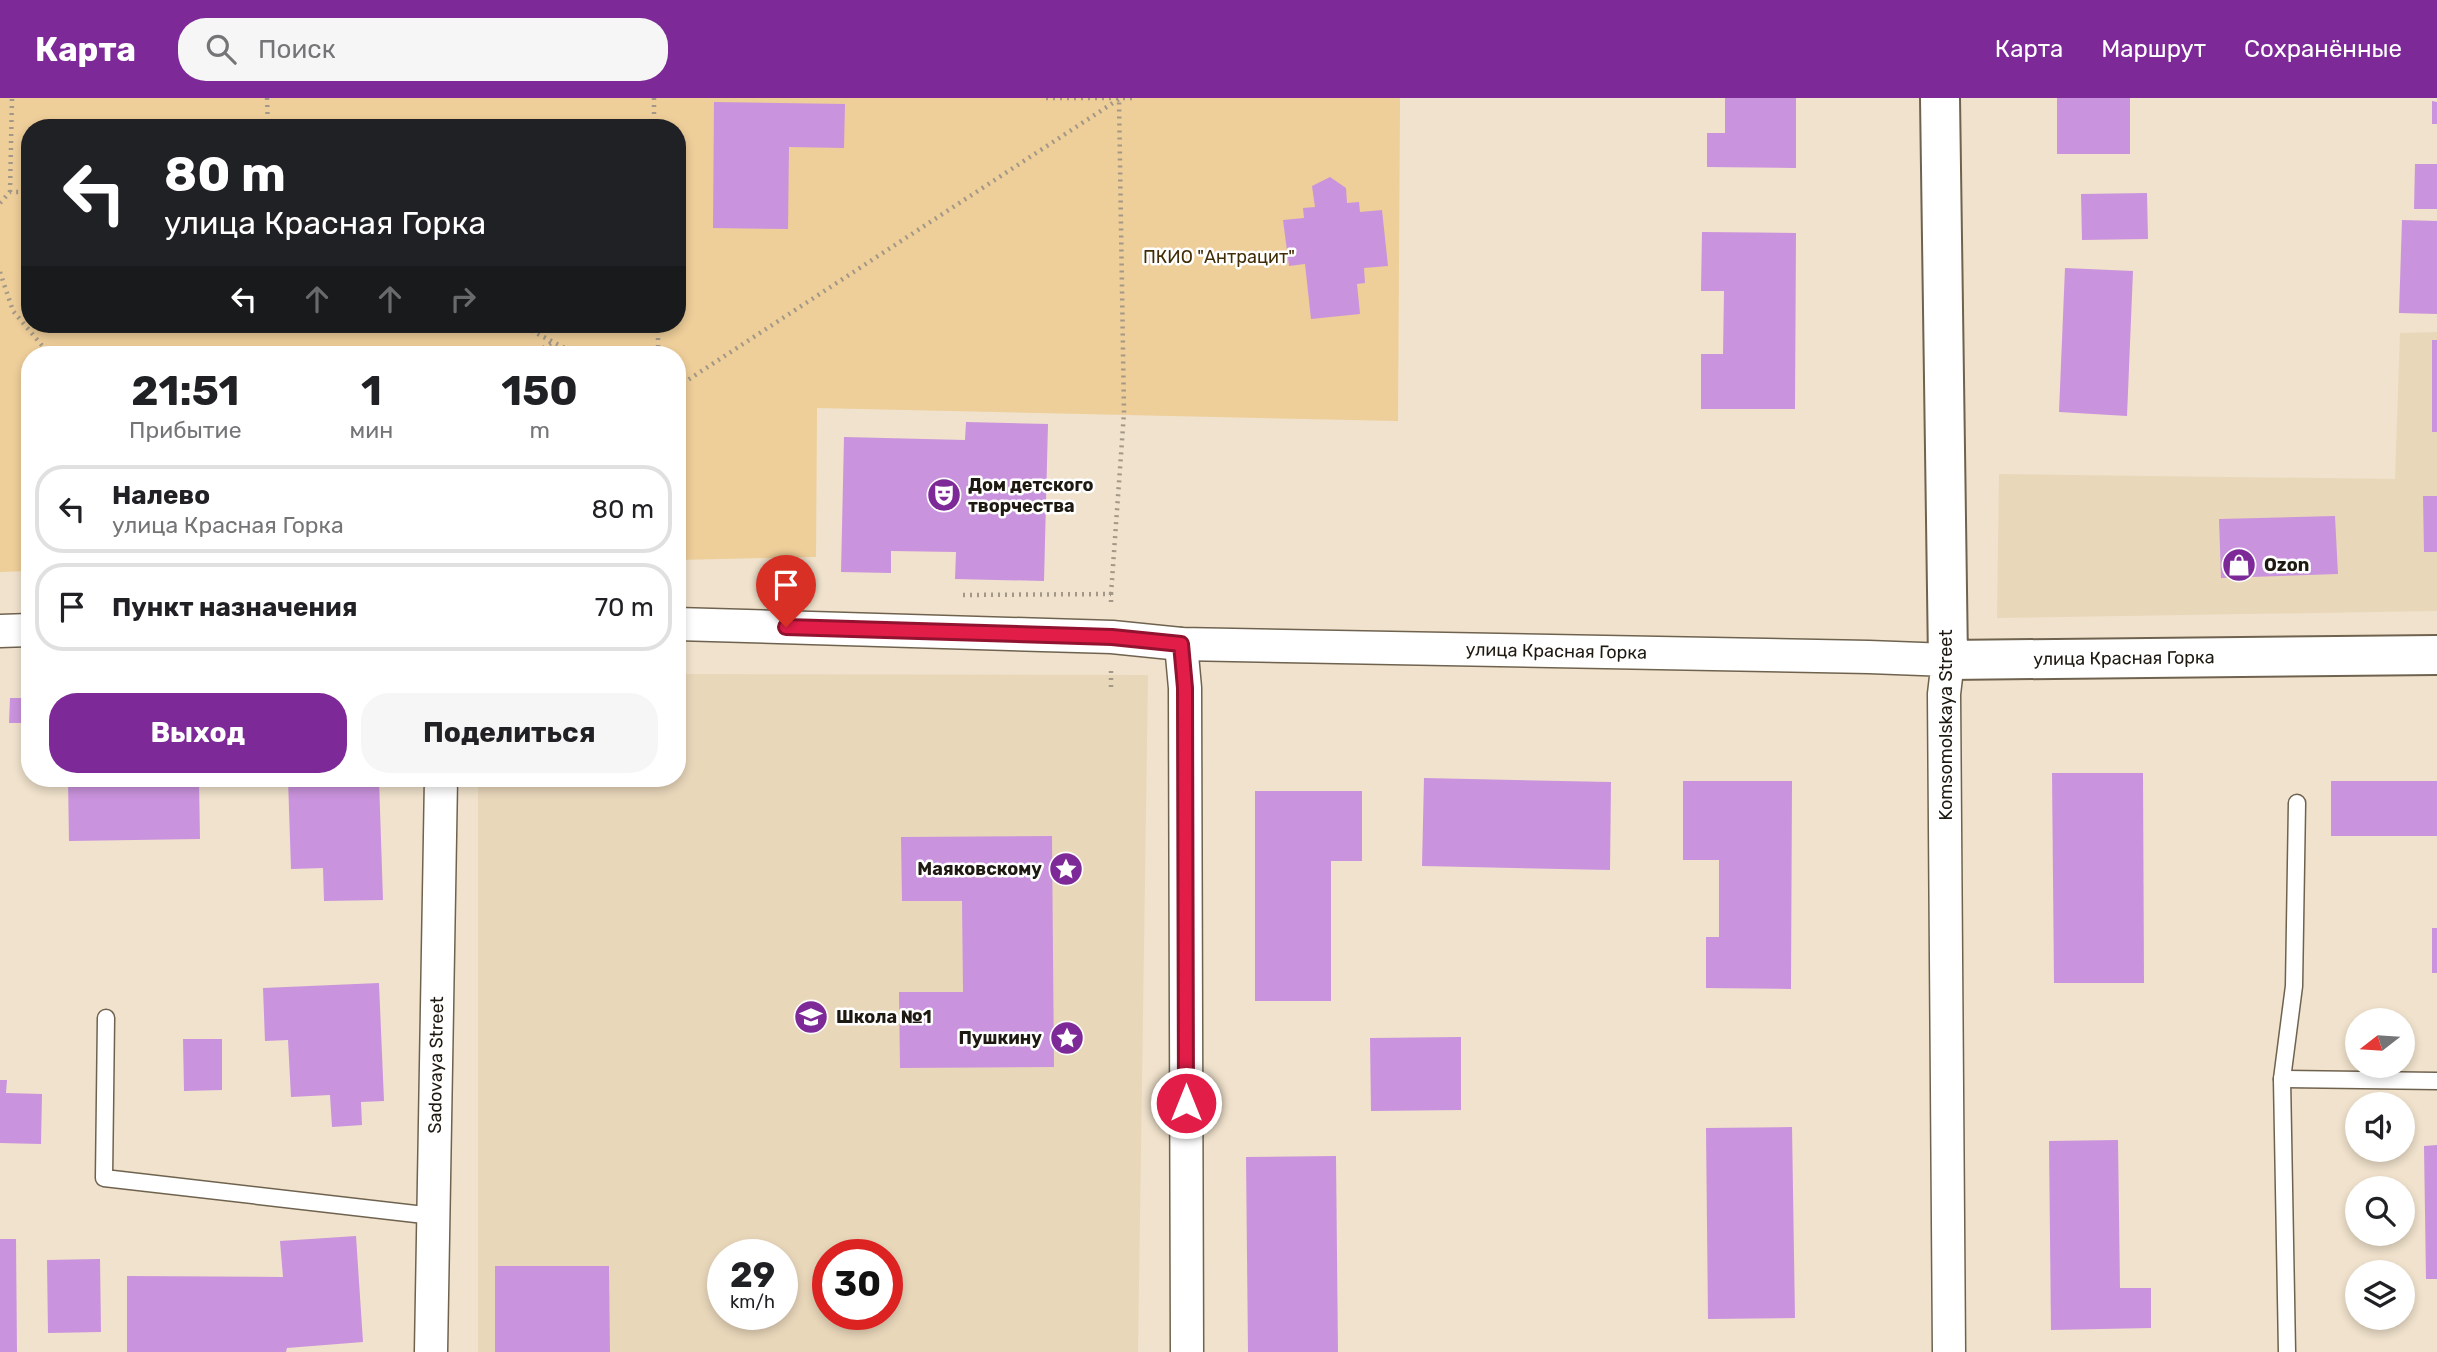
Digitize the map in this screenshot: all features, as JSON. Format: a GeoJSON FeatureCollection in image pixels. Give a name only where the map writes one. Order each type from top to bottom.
{"type":"FeatureCollection","features":[{"type":"Feature","properties":{"kind":"street","name":"Komsomolskaya Street"},"geometry":{"type":"LineString","coordinates":[[1940,98],[1948,660],[1944,694],[1949,1352]]}},
{"type":"Feature","properties":{"kind":"street","name":"улица Красная Горка"},"geometry":{"type":"LineString","coordinates":[[686,624],[1112,637],[1181,644],[1948,660],[2437,655]]}},
{"type":"Feature","properties":{"kind":"street"},"geometry":{"type":"LineString","coordinates":[[0,631],[21,630]]}},
{"type":"Feature","properties":{"kind":"street"},"geometry":{"type":"LineString","coordinates":[[1181,644],[1185,702],[1187,1352]]}},
{"type":"Feature","properties":{"kind":"street","name":"Sadovaya Street"},"geometry":{"type":"LineString","coordinates":[[431,1352],[441,787]]}},
{"type":"Feature","properties":{"kind":"lane"},"geometry":{"type":"LineString","coordinates":[[2287,1352],[2282,1079],[2294,986],[2297,803]]}},
{"type":"Feature","properties":{"kind":"lane"},"geometry":{"type":"LineString","coordinates":[[106,1018],[104,1178],[433,1216]]}},
{"type":"Feature","properties":{"kind":"lane"},"geometry":{"type":"LineString","coordinates":[[2282,1079],[2437,1081]]}},
{"type":"Feature","properties":{"kind":"path"},"geometry":{"type":"LineString","coordinates":[[0,203],[10,192],[12,98]]}},
{"type":"Feature","properties":{"kind":"path"},"geometry":{"type":"LineString","coordinates":[[267,98],[268,119]]}},
{"type":"Feature","properties":{"kind":"path"},"geometry":{"type":"LineString","coordinates":[[654,98],[654,119]]}},
{"type":"Feature","properties":{"kind":"path"},"geometry":{"type":"LineString","coordinates":[[1046,98],[1137,98]]}},
{"type":"Feature","properties":{"kind":"path"},"geometry":{"type":"LineString","coordinates":[[686,381],[1119,99]]}},
{"type":"Feature","properties":{"kind":"path"},"geometry":{"type":"LineString","coordinates":[[1111,594],[1124,413],[1119,99]]}},
{"type":"Feature","properties":{"kind":"path"},"geometry":{"type":"LineString","coordinates":[[10,192],[21,192]]}},
{"type":"Feature","properties":{"kind":"path"},"geometry":{"type":"LineString","coordinates":[[0,272],[13,311],[21,321]]}},
{"type":"Feature","properties":{"kind":"path"},"geometry":{"type":"LineString","coordinates":[[536,333],[561,346]]}},
{"type":"Feature","properties":{"kind":"path"},"geometry":{"type":"LineString","coordinates":[[546,346],[553,342]]}},
{"type":"Feature","properties":{"kind":"shaded area"},"geometry":{"type":"Polygon","coordinates":[[[2437,332],[2437,611],[1997,618],[1999,474],[2395,479],[2400,333],[2437,332]]]}},
{"type":"Feature","properties":{"kind":"shaded area","name":"Школа №1"},"geometry":{"type":"Polygon","coordinates":[[[686,674],[1148,675],[1138,1352],[478,1352],[478,787],[686,787],[686,674]]]}},
{"type":"Feature","properties":{"kind":"green space","name":"ПКИО \"Антрацит\""},"geometry":{"type":"Polygon","coordinates":[[[0,98],[1400,98],[1398,421],[817,408],[816,557],[686,560],[686,346],[21,346],[21,571],[0,572],[0,98]]]}},
{"type":"Feature","properties":{"kind":"building"},"geometry":{"type":"Polygon","coordinates":[[[1725,98],[1796,98],[1796,168],[1707,167],[1707,133],[1725,133],[1725,98]]]}},
{"type":"Feature","properties":{"kind":"building"},"geometry":{"type":"Polygon","coordinates":[[[2057,98],[2130,98],[2130,154],[2057,154],[2057,98]]]}},
{"type":"Feature","properties":{"kind":"building"},"geometry":{"type":"Polygon","coordinates":[[[2432,101],[2437,102],[2437,124],[2432,124],[2432,101]]]}},
{"type":"Feature","properties":{"kind":"building"},"geometry":{"type":"Polygon","coordinates":[[[714,102],[845,104],[844,148],[789,147],[788,229],[713,228],[714,102]]]}},
{"type":"Feature","properties":{"kind":"building"},"geometry":{"type":"Polygon","coordinates":[[[2415,164],[2437,164],[2437,209],[2414,209],[2415,164]]]}},
{"type":"Feature","properties":{"kind":"building"},"geometry":{"type":"Polygon","coordinates":[[[1330,177],[1346,188],[1347,203],[1359,202],[1360,212],[1382,210],[1388,266],[1364,268],[1365,283],[1357,284],[1360,314],[1311,319],[1305,264],[1289,266],[1283,220],[1304,218],[1303,208],[1315,207],[1312,186],[1330,177]]]}},
{"type":"Feature","properties":{"kind":"building"},"geometry":{"type":"Polygon","coordinates":[[[2147,193],[2148,239],[2082,240],[2081,194],[2147,193]]]}},
{"type":"Feature","properties":{"kind":"building"},"geometry":{"type":"Polygon","coordinates":[[[2402,220],[2437,221],[2437,314],[2399,313],[2402,220]]]}},
{"type":"Feature","properties":{"kind":"building"},"geometry":{"type":"Polygon","coordinates":[[[1702,232],[1796,233],[1795,409],[1701,409],[1701,354],[1723,354],[1724,291],[1701,291],[1702,232]]]}},
{"type":"Feature","properties":{"kind":"building"},"geometry":{"type":"Polygon","coordinates":[[[2065,268],[2133,271],[2127,416],[2059,412],[2065,268]]]}},
{"type":"Feature","properties":{"kind":"building"},"geometry":{"type":"Polygon","coordinates":[[[2432,340],[2437,340],[2437,432],[2432,432],[2432,340]]]}},
{"type":"Feature","properties":{"kind":"building","name":"Дом детского творчества"},"geometry":{"type":"Polygon","coordinates":[[[966,422],[1048,424],[1044,581],[955,579],[956,552],[891,551],[891,573],[841,572],[844,437],[965,440],[966,422]]]}},
{"type":"Feature","properties":{"kind":"building"},"geometry":{"type":"Polygon","coordinates":[[[2423,496],[2437,496],[2437,552],[2424,552],[2423,496]]]}},
{"type":"Feature","properties":{"kind":"building"},"geometry":{"type":"Polygon","coordinates":[[[2335,516],[2338,574],[2221,578],[2219,519],[2335,516]]]}},
{"type":"Feature","properties":{"kind":"building"},"geometry":{"type":"Polygon","coordinates":[[[10,698],[21,698],[21,723],[9,723],[10,698]]]}},
{"type":"Feature","properties":{"kind":"building"},"geometry":{"type":"Polygon","coordinates":[[[2052,773],[2143,773],[2144,983],[2054,983],[2052,773]]]}},
{"type":"Feature","properties":{"kind":"building"},"geometry":{"type":"Polygon","coordinates":[[[1424,778],[1611,782],[1610,870],[1422,866],[1424,778]]]}},
{"type":"Feature","properties":{"kind":"building"},"geometry":{"type":"Polygon","coordinates":[[[1683,781],[1792,781],[1791,989],[1706,988],[1706,937],[1719,937],[1719,860],[1683,860],[1683,781]]]}},
{"type":"Feature","properties":{"kind":"building"},"geometry":{"type":"Polygon","coordinates":[[[2331,781],[2437,781],[2437,836],[2331,836],[2331,781]]]}},
{"type":"Feature","properties":{"kind":"building"},"geometry":{"type":"Polygon","coordinates":[[[68,787],[199,787],[200,839],[69,841],[68,787]]]}},
{"type":"Feature","properties":{"kind":"building"},"geometry":{"type":"Polygon","coordinates":[[[288,787],[379,787],[383,900],[324,901],[323,868],[291,869],[288,787]]]}},
{"type":"Feature","properties":{"kind":"building"},"geometry":{"type":"Polygon","coordinates":[[[1255,791],[1362,791],[1362,861],[1331,861],[1331,1001],[1255,1001],[1255,791]]]}},
{"type":"Feature","properties":{"kind":"building"},"geometry":{"type":"Polygon","coordinates":[[[1052,836],[1054,1067],[900,1068],[899,992],[963,992],[962,901],[902,901],[901,837],[1052,836]]]}},
{"type":"Feature","properties":{"kind":"building"},"geometry":{"type":"Polygon","coordinates":[[[2432,928],[2437,928],[2437,973],[2432,973],[2432,928]]]}},
{"type":"Feature","properties":{"kind":"building"},"geometry":{"type":"Polygon","coordinates":[[[379,983],[384,1101],[361,1102],[362,1125],[332,1127],[330,1095],[291,1097],[288,1040],[265,1041],[263,988],[379,983]]]}},
{"type":"Feature","properties":{"kind":"building"},"geometry":{"type":"Polygon","coordinates":[[[1461,1037],[1461,1110],[1371,1111],[1370,1038],[1461,1037]]]}},
{"type":"Feature","properties":{"kind":"building"},"geometry":{"type":"Polygon","coordinates":[[[183,1039],[222,1039],[222,1090],[184,1091],[183,1039]]]}},
{"type":"Feature","properties":{"kind":"building"},"geometry":{"type":"Polygon","coordinates":[[[0,1080],[7,1080],[6,1093],[42,1094],[41,1144],[0,1143],[0,1080]]]}},
{"type":"Feature","properties":{"kind":"building"},"geometry":{"type":"Polygon","coordinates":[[[1792,1127],[1795,1318],[1708,1319],[1706,1128],[1792,1127]]]}},
{"type":"Feature","properties":{"kind":"building"},"geometry":{"type":"Polygon","coordinates":[[[2118,1140],[2120,1288],[2151,1288],[2151,1328],[2051,1330],[2049,1141],[2118,1140]]]}},
{"type":"Feature","properties":{"kind":"building"},"geometry":{"type":"Polygon","coordinates":[[[2437,1145],[2437,1279],[2426,1279],[2424,1146],[2437,1145]]]}},
{"type":"Feature","properties":{"kind":"building"},"geometry":{"type":"Polygon","coordinates":[[[1336,1156],[1338,1352],[1248,1352],[1246,1157],[1336,1156]]]}},
{"type":"Feature","properties":{"kind":"building"},"geometry":{"type":"Polygon","coordinates":[[[356,1236],[363,1342],[287,1348],[286,1352],[127,1352],[127,1276],[283,1277],[280,1241],[356,1236]]]}},
{"type":"Feature","properties":{"kind":"building"},"geometry":{"type":"Polygon","coordinates":[[[0,1239],[16,1239],[17,1352],[0,1352],[0,1239]]]}},
{"type":"Feature","properties":{"kind":"building"},"geometry":{"type":"Polygon","coordinates":[[[100,1259],[101,1332],[48,1333],[47,1260],[100,1259]]]}},
{"type":"Feature","properties":{"kind":"building"},"geometry":{"type":"Polygon","coordinates":[[[495,1266],[609,1266],[610,1352],[495,1352],[495,1266]]]}},
{"type":"Feature","properties":{"kind":"place","name":"Дом детского творчества"},"geometry":{"type":"Point","coordinates":[944,495]}},
{"type":"Feature","properties":{"kind":"place","name":"Ozon"},"geometry":{"type":"Point","coordinates":[2239,565]}},
{"type":"Feature","properties":{"kind":"place","name":"Маяковскому"},"geometry":{"type":"Point","coordinates":[1066,869]}},
{"type":"Feature","properties":{"kind":"place","name":"Школа №1"},"geometry":{"type":"Point","coordinates":[811,1017]}},
{"type":"Feature","properties":{"kind":"place","name":"Пушкину"},"geometry":{"type":"Point","coordinates":[1067,1038]}},
{"type":"Feature","properties":{"kind":"route"},"geometry":{"type":"LineString","coordinates":[[786,627],[1112,637],[1181,644],[1185,688],[1186,1103]]}}]}
